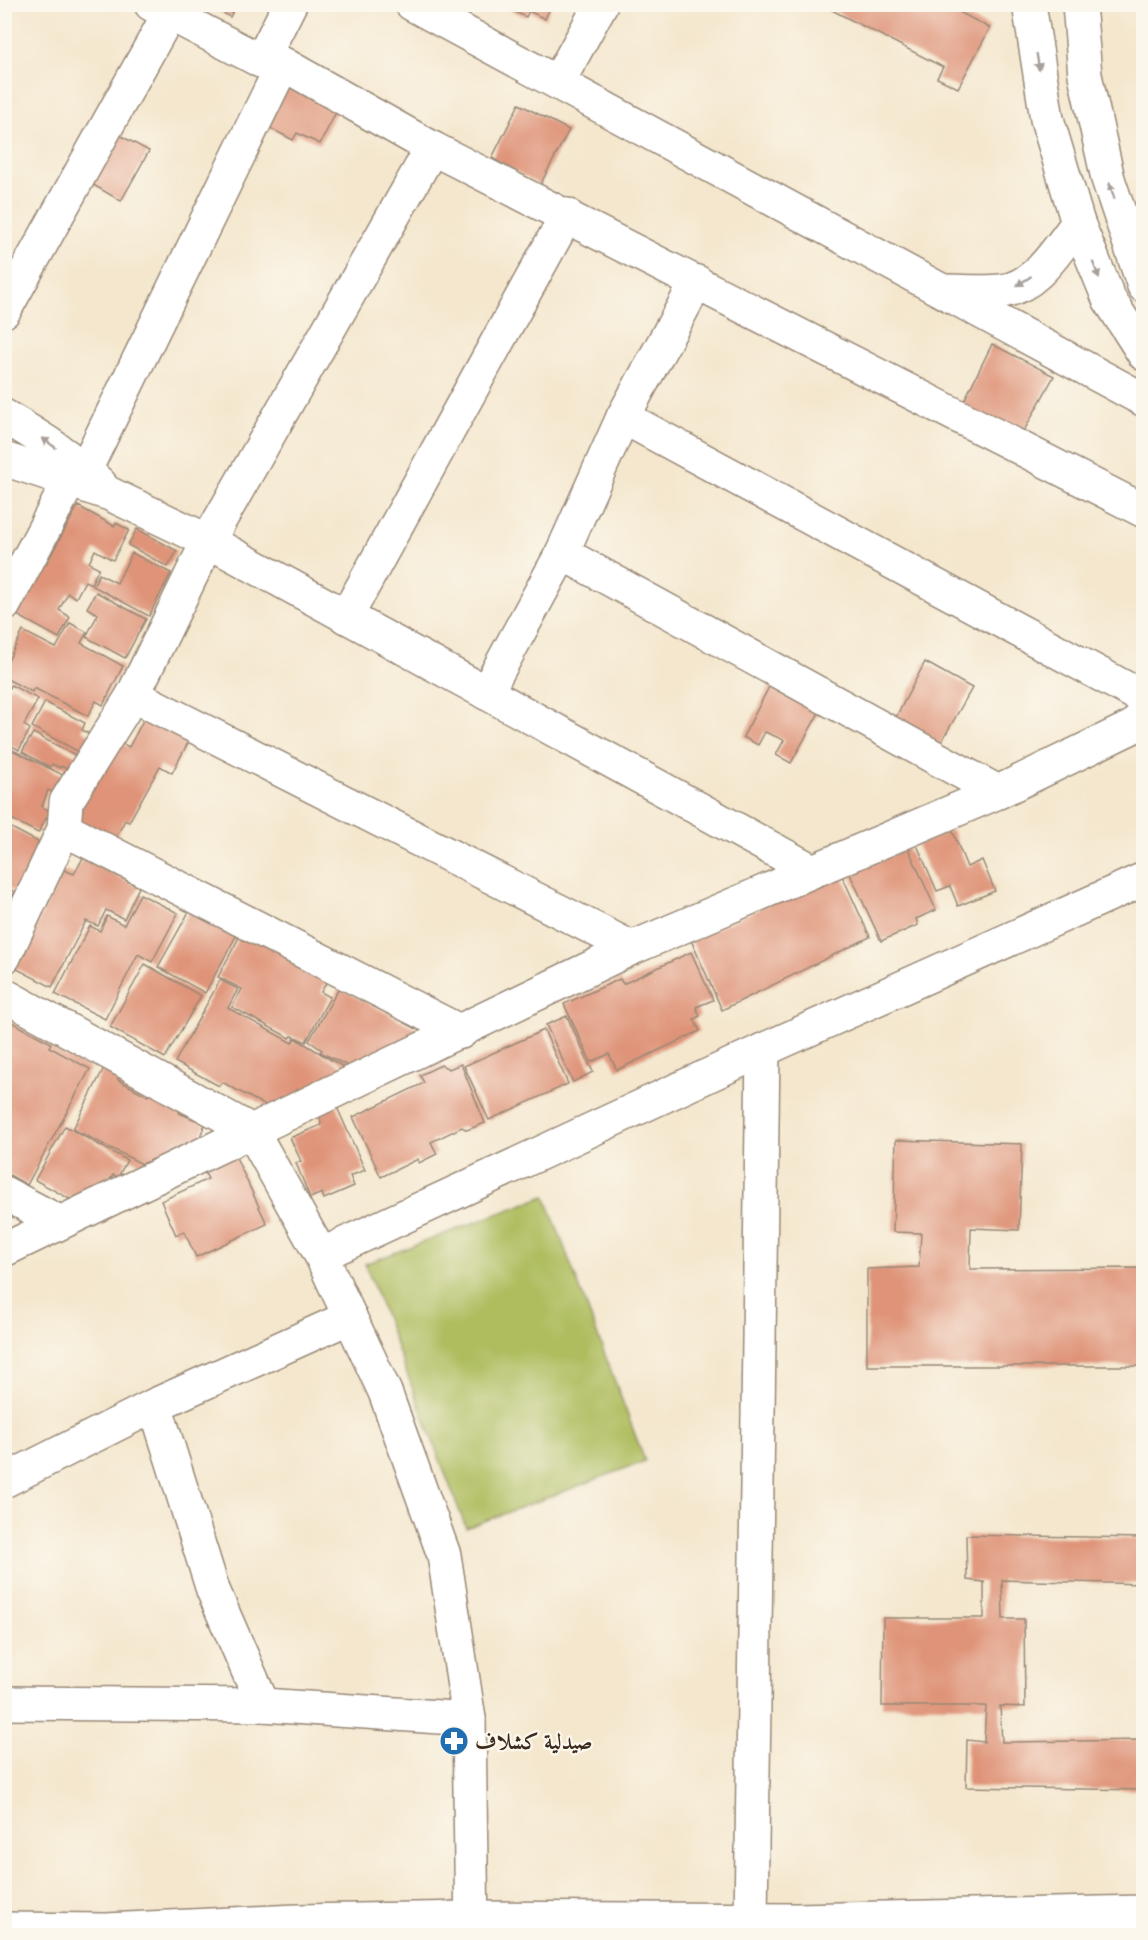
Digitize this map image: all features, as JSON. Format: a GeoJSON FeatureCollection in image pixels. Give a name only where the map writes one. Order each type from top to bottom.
{"type":"FeatureCollection","features":[{"type":"Feature","properties":{"kind":"street"},"geometry":{"type":"LineString","coordinates":[[4,605],[77,476],[272,63],[290,4]]}},
{"type":"Feature","properties":{"kind":"street"},"geometry":{"type":"LineString","coordinates":[[558,82],[601,4]]}},
{"type":"Feature","properties":{"kind":"street"},"geometry":{"type":"LineString","coordinates":[[1029,4],[1047,119],[1077,224],[1108,299],[1143,354]]}},
{"type":"Feature","properties":{"kind":"street"},"geometry":{"type":"LineString","coordinates":[[1079,4],[1085,75],[1108,179],[1143,286]]}},
{"type":"Feature","properties":{"kind":"street"},"geometry":{"type":"LineString","coordinates":[[418,6],[1143,400]]}},
{"type":"Feature","properties":{"kind":"street"},"geometry":{"type":"LineString","coordinates":[[4,311],[160,9],[272,63],[432,148],[567,215],[1143,512]]}},
{"type":"Feature","properties":{"kind":"street"},"geometry":{"type":"LineString","coordinates":[[4,957],[64,829],[66,802],[133,695],[208,541],[432,148]]}},
{"type":"Feature","properties":{"kind":"street"},"geometry":{"type":"LineString","coordinates":[[346,617],[567,215]]}},
{"type":"Feature","properties":{"kind":"street"},"geometry":{"type":"LineString","coordinates":[[944,291],[1004,291],[1024,284],[1043,267],[1077,224]]}},
{"type":"Feature","properties":{"kind":"street"},"geometry":{"type":"LineString","coordinates":[[486,693],[562,553],[623,417],[697,282]]}},
{"type":"Feature","properties":{"kind":"street"},"geometry":{"type":"LineString","coordinates":[[4,416],[37,435],[77,476]]}},
{"type":"Feature","properties":{"kind":"street"},"geometry":{"type":"LineString","coordinates":[[623,417],[1143,698]]}},
{"type":"Feature","properties":{"kind":"street"},"geometry":{"type":"LineString","coordinates":[[4,459],[77,476],[208,541],[811,870]]}},
{"type":"Feature","properties":{"kind":"street"},"geometry":{"type":"LineString","coordinates":[[562,553],[998,792]]}},
{"type":"Feature","properties":{"kind":"street"},"geometry":{"type":"LineString","coordinates":[[133,695],[632,948]]}},
{"type":"Feature","properties":{"kind":"street"},"geometry":{"type":"LineString","coordinates":[[4,1250],[632,948],[998,792],[1134,726],[1143,714]]}},
{"type":"Feature","properties":{"kind":"street"},"geometry":{"type":"LineString","coordinates":[[64,829],[461,1032]]}},
{"type":"Feature","properties":{"kind":"street"},"geometry":{"type":"LineString","coordinates":[[321,1255],[763,1050],[1143,879]]}},
{"type":"Feature","properties":{"kind":"street"},"geometry":{"type":"LineString","coordinates":[[4,995],[252,1131],[321,1255],[385,1392],[444,1555],[469,1719],[472,1927]]}},
{"type":"Feature","properties":{"kind":"street"},"geometry":{"type":"LineString","coordinates":[[752,1920],[763,1050]]}},
{"type":"Feature","properties":{"kind":"street"},"geometry":{"type":"LineString","coordinates":[[4,1193],[59,1222]]}},
{"type":"Feature","properties":{"kind":"street"},"geometry":{"type":"LineString","coordinates":[[4,1481],[155,1405],[350,1317]]}},
{"type":"Feature","properties":{"kind":"street"},"geometry":{"type":"LineString","coordinates":[[155,1405],[213,1590],[262,1705]]}},
{"type":"Feature","properties":{"kind":"street"},"geometry":{"type":"LineString","coordinates":[[4,1703],[262,1705],[469,1719]]}},
{"type":"Feature","properties":{"kind":"street"},"geometry":{"type":"LineString","coordinates":[[4,1929],[106,1933],[297,1928],[639,1928],[752,1920],[797,1928],[964,1927],[1135,1920]]}},
{"type":"Feature","properties":{"kind":"green space"},"geometry":{"type":"Polygon","coordinates":[[[545,1196],[645,1461],[466,1528],[365,1264],[545,1196]]]}},
{"type":"Feature","properties":{"kind":"building"},"geometry":{"type":"Polygon","coordinates":[[[207,4],[237,4],[230,17],[207,4]]]}},
{"type":"Feature","properties":{"kind":"building"},"geometry":{"type":"Polygon","coordinates":[[[513,4],[552,4],[545,19],[529,11],[526,17],[510,10],[513,4]]]}},
{"type":"Feature","properties":{"kind":"building"},"geometry":{"type":"Polygon","coordinates":[[[820,4],[944,4],[990,28],[958,88],[937,78],[943,67],[820,4]]]}},
{"type":"Feature","properties":{"kind":"building"},"geometry":{"type":"Polygon","coordinates":[[[286,77],[339,106],[320,144],[297,133],[293,140],[262,124],[286,77]]]}},
{"type":"Feature","properties":{"kind":"building"},"geometry":{"type":"Polygon","coordinates":[[[519,104],[569,130],[540,185],[492,158],[519,104]]]}},
{"type":"Feature","properties":{"kind":"building"},"geometry":{"type":"Polygon","coordinates":[[[99,124],[149,151],[121,201],[71,172],[99,124]]]}},
{"type":"Feature","properties":{"kind":"building"},"geometry":{"type":"Polygon","coordinates":[[[992,344],[1054,376],[1020,438],[962,405],[992,344]]]}},
{"type":"Feature","properties":{"kind":"building"},"geometry":{"type":"Polygon","coordinates":[[[78,506],[114,526],[116,523],[129,530],[113,560],[95,550],[89,563],[99,568],[91,584],[85,581],[76,598],[68,593],[59,610],[70,617],[59,638],[6,609],[34,557],[46,564],[78,506]]]}},
{"type":"Feature","properties":{"kind":"building"},"geometry":{"type":"Polygon","coordinates":[[[137,529],[177,551],[168,567],[128,545],[137,529]]]}},
{"type":"Feature","properties":{"kind":"building"},"geometry":{"type":"Polygon","coordinates":[[[132,553],[171,573],[149,616],[93,586],[99,574],[117,583],[132,553]]]}},
{"type":"Feature","properties":{"kind":"building"},"geometry":{"type":"Polygon","coordinates":[[[96,592],[146,619],[125,658],[86,637],[98,614],[87,608],[96,592]]]}},
{"type":"Feature","properties":{"kind":"building"},"geometry":{"type":"Polygon","coordinates":[[[70,623],[87,632],[81,643],[123,666],[103,705],[96,701],[88,716],[34,688],[32,692],[5,678],[5,667],[23,631],[56,648],[70,623]]]}},
{"type":"Feature","properties":{"kind":"building"},"geometry":{"type":"Polygon","coordinates":[[[925,662],[972,688],[939,746],[894,721],[925,662]]]}},
{"type":"Feature","properties":{"kind":"building"},"geometry":{"type":"Polygon","coordinates":[[[771,683],[821,709],[791,763],[776,755],[784,740],[765,732],[758,745],[743,737],[771,683]]]}},
{"type":"Feature","properties":{"kind":"building"},"geometry":{"type":"Polygon","coordinates":[[[4,685],[10,688],[11,685],[38,699],[24,725],[30,729],[19,750],[4,742],[4,685]]]}},
{"type":"Feature","properties":{"kind":"building"},"geometry":{"type":"Polygon","coordinates":[[[45,702],[85,723],[82,730],[91,735],[81,753],[32,727],[45,702]]]}},
{"type":"Feature","properties":{"kind":"building"},"geometry":{"type":"Polygon","coordinates":[[[147,713],[191,737],[172,773],[160,766],[129,822],[125,820],[115,840],[70,817],[104,754],[113,759],[121,743],[129,747],[147,713]]]}},
{"type":"Feature","properties":{"kind":"building"},"geometry":{"type":"Polygon","coordinates":[[[33,733],[89,762],[81,777],[61,766],[60,768],[52,764],[50,767],[22,752],[33,733]]]}},
{"type":"Feature","properties":{"kind":"building"},"geometry":{"type":"Polygon","coordinates":[[[4,746],[63,775],[54,793],[48,790],[42,807],[50,811],[38,833],[4,815],[4,746]]]}},
{"type":"Feature","properties":{"kind":"building"},"geometry":{"type":"Polygon","coordinates":[[[4,824],[46,846],[20,895],[4,886],[4,824]]]}},
{"type":"Feature","properties":{"kind":"building"},"geometry":{"type":"Polygon","coordinates":[[[952,830],[967,867],[982,860],[995,891],[958,906],[950,886],[937,891],[917,845],[952,830]]]}},
{"type":"Feature","properties":{"kind":"building"},"geometry":{"type":"Polygon","coordinates":[[[908,848],[936,910],[916,919],[918,925],[881,941],[850,874],[908,848]]]}},
{"type":"Feature","properties":{"kind":"building"},"geometry":{"type":"Polygon","coordinates":[[[83,858],[139,887],[124,919],[106,910],[98,926],[86,921],[52,987],[15,968],[64,870],[74,874],[83,858]]]}},
{"type":"Feature","properties":{"kind":"building"},"geometry":{"type":"Polygon","coordinates":[[[840,871],[870,937],[722,1010],[691,940],[840,871]]]}},
{"type":"Feature","properties":{"kind":"building"},"geometry":{"type":"Polygon","coordinates":[[[4,890],[20,899],[4,926],[4,890]]]}},
{"type":"Feature","properties":{"kind":"building"},"geometry":{"type":"Polygon","coordinates":[[[140,894],[178,913],[152,962],[138,954],[105,1019],[55,994],[90,926],[100,931],[107,916],[124,925],[140,894]]]}},
{"type":"Feature","properties":{"kind":"building"},"geometry":{"type":"Polygon","coordinates":[[[190,910],[240,929],[205,993],[158,967],[190,910]]]}},
{"type":"Feature","properties":{"kind":"building"},"geometry":{"type":"Polygon","coordinates":[[[243,930],[330,976],[321,992],[330,997],[306,1042],[292,1036],[290,1038],[232,1007],[242,989],[218,977],[243,930]]]}},
{"type":"Feature","properties":{"kind":"building"},"geometry":{"type":"Polygon","coordinates":[[[691,952],[713,1000],[696,1007],[700,1016],[694,1019],[700,1031],[617,1070],[609,1054],[591,1062],[564,1004],[620,979],[623,984],[691,952]]]}},
{"type":"Feature","properties":{"kind":"building"},"geometry":{"type":"Polygon","coordinates":[[[145,964],[201,996],[165,1058],[110,1027],[145,964]]]}},
{"type":"Feature","properties":{"kind":"building"},"geometry":{"type":"Polygon","coordinates":[[[220,980],[238,989],[228,1008],[292,1043],[295,1038],[350,1071],[275,1111],[222,1082],[219,1086],[175,1062],[220,980]]]}},
{"type":"Feature","properties":{"kind":"building"},"geometry":{"type":"Polygon","coordinates":[[[339,988],[423,1032],[350,1067],[320,1052],[322,1050],[309,1041],[339,988]]]}},
{"type":"Feature","properties":{"kind":"building"},"geometry":{"type":"Polygon","coordinates":[[[567,1016],[593,1072],[573,1082],[546,1025],[567,1016]]]}},
{"type":"Feature","properties":{"kind":"building"},"geometry":{"type":"Polygon","coordinates":[[[4,1018],[51,1043],[49,1047],[90,1069],[27,1185],[4,1172],[4,1018]]]}},
{"type":"Feature","properties":{"kind":"building"},"geometry":{"type":"Polygon","coordinates":[[[544,1030],[568,1084],[489,1120],[464,1066],[544,1030]]]}},
{"type":"Feature","properties":{"kind":"building"},"geometry":{"type":"Polygon","coordinates":[[[461,1064],[485,1123],[467,1130],[462,1127],[431,1142],[437,1154],[419,1163],[418,1159],[381,1177],[353,1117],[424,1083],[420,1075],[441,1065],[449,1069],[461,1064]]]}},
{"type":"Feature","properties":{"kind":"building"},"geometry":{"type":"Polygon","coordinates":[[[104,1068],[118,1075],[118,1080],[148,1096],[151,1091],[180,1106],[179,1113],[205,1124],[198,1142],[142,1164],[73,1129],[104,1068]]]}},
{"type":"Feature","properties":{"kind":"building"},"geometry":{"type":"Polygon","coordinates":[[[336,1105],[365,1170],[350,1176],[354,1186],[324,1199],[322,1193],[310,1198],[296,1163],[301,1161],[290,1138],[321,1125],[320,1113],[336,1105]]]}},
{"type":"Feature","properties":{"kind":"building"},"geometry":{"type":"Polygon","coordinates":[[[65,1126],[127,1160],[118,1177],[113,1175],[106,1187],[75,1202],[35,1180],[65,1126]]]}},
{"type":"Feature","properties":{"kind":"building"},"geometry":{"type":"Polygon","coordinates":[[[896,1140],[1022,1144],[1019,1230],[971,1228],[970,1269],[1143,1268],[1144,1366],[867,1366],[867,1269],[919,1267],[921,1233],[893,1232],[896,1140]]]}},
{"type":"Feature","properties":{"kind":"building"},"geometry":{"type":"Polygon","coordinates":[[[234,1153],[267,1224],[196,1257],[184,1231],[176,1235],[161,1201],[208,1179],[202,1167],[234,1153]]]}},
{"type":"Feature","properties":{"kind":"building"},"geometry":{"type":"Polygon","coordinates":[[[966,1535],[1144,1538],[1144,1584],[1002,1580],[1003,1619],[1024,1619],[1025,1707],[1000,1706],[1002,1742],[1144,1740],[1144,1790],[966,1787],[967,1740],[984,1742],[986,1706],[882,1706],[883,1618],[984,1618],[984,1582],[967,1580],[966,1535]]]}},
{"type":"Feature","properties":{"kind":"place","name":"صيدلية كشلاف"},"geometry":{"type":"Point","coordinates":[454,1741]}}]}
